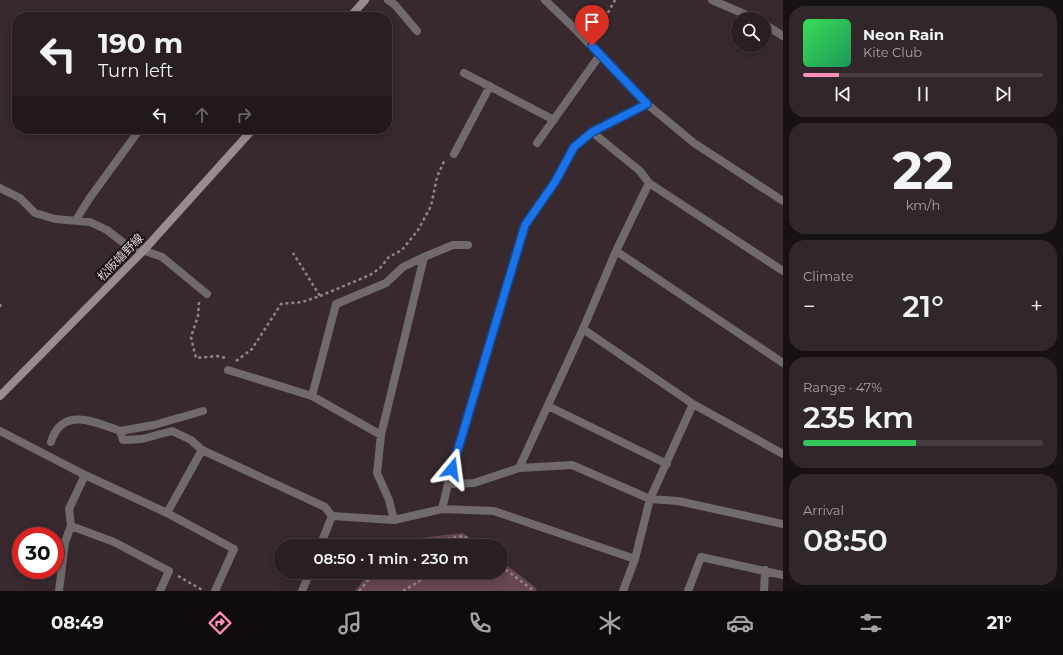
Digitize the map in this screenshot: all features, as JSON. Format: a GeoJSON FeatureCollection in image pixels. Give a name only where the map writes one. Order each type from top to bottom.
{"type":"FeatureCollection","features":[{"type":"Feature","properties":{"kind":"main road"},"geometry":{"type":"LineString","coordinates":[[354,12],[365,0]]}},
{"type":"Feature","properties":{"kind":"main road","name":"松阪嬉野線"},"geometry":{"type":"LineString","coordinates":[[0,396],[143,252],[249,134]]}},
{"type":"Feature","properties":{"kind":"street"},"geometry":{"type":"LineString","coordinates":[[388,0],[395,5],[417,31]]}},
{"type":"Feature","properties":{"kind":"street"},"geometry":{"type":"LineString","coordinates":[[546,0],[584,37],[647,104],[694,143],[783,201]]}},
{"type":"Feature","properties":{"kind":"street"},"geometry":{"type":"LineString","coordinates":[[712,0],[740,12]]}},
{"type":"Feature","properties":{"kind":"street"},"geometry":{"type":"LineString","coordinates":[[771,28],[783,36]]}},
{"type":"Feature","properties":{"kind":"street"},"geometry":{"type":"LineString","coordinates":[[537,143],[600,55]]}},
{"type":"Feature","properties":{"kind":"street"},"geometry":{"type":"LineString","coordinates":[[464,73],[554,120]]}},
{"type":"Feature","properties":{"kind":"street"},"geometry":{"type":"LineString","coordinates":[[454,154],[490,86]]}},
{"type":"Feature","properties":{"kind":"street"},"geometry":{"type":"LineString","coordinates":[[442,509],[448,484],[525,225],[555,182],[574,147],[592,132],[647,104]]}},
{"type":"Feature","properties":{"kind":"street"},"geometry":{"type":"LineString","coordinates":[[592,132],[640,171],[649,183],[783,271]]}},
{"type":"Feature","properties":{"kind":"street"},"geometry":{"type":"LineString","coordinates":[[76,220],[89,199],[136,134]]}},
{"type":"Feature","properties":{"kind":"street"},"geometry":{"type":"LineString","coordinates":[[520,468],[583,329],[616,251],[649,183]]}},
{"type":"Feature","properties":{"kind":"street"},"geometry":{"type":"LineString","coordinates":[[0,188],[20,198],[35,213],[55,219],[90,222],[107,230],[125,244],[143,252],[162,257],[207,294]]}},
{"type":"Feature","properties":{"kind":"street"},"geometry":{"type":"LineString","coordinates":[[312,396],[336,304],[386,282],[404,267],[424,257],[453,246],[468,245]]}},
{"type":"Feature","properties":{"kind":"street"},"geometry":{"type":"LineString","coordinates":[[616,251],[783,363]]}},
{"type":"Feature","properties":{"kind":"street"},"geometry":{"type":"LineString","coordinates":[[394,520],[390,500],[377,473],[382,435],[424,257]]}},
{"type":"Feature","properties":{"kind":"street"},"geometry":{"type":"LineString","coordinates":[[583,329],[693,404],[783,454]]}},
{"type":"Feature","properties":{"kind":"street"},"geometry":{"type":"LineString","coordinates":[[228,370],[312,396],[382,435]]}},
{"type":"Feature","properties":{"kind":"street"},"geometry":{"type":"LineString","coordinates":[[623,591],[635,559],[650,499],[693,404]]}},
{"type":"Feature","properties":{"kind":"street"},"geometry":{"type":"LineString","coordinates":[[548,406],[667,464]]}},
{"type":"Feature","properties":{"kind":"street"},"geometry":{"type":"LineString","coordinates":[[51,442],[54,432],[69,421],[87,419],[120,431],[154,425],[203,410]]}},
{"type":"Feature","properties":{"kind":"street"},"geometry":{"type":"LineString","coordinates":[[120,431],[123,440],[142,439],[172,431],[191,440],[202,450],[325,507],[332,516],[394,520],[442,509],[494,511],[635,559]]}},
{"type":"Feature","properties":{"kind":"street"},"geometry":{"type":"LineString","coordinates":[[0,432],[85,475],[167,513],[234,549],[215,591]]}},
{"type":"Feature","properties":{"kind":"street"},"geometry":{"type":"LineString","coordinates":[[167,513],[202,450]]}},
{"type":"Feature","properties":{"kind":"street"},"geometry":{"type":"LineString","coordinates":[[448,484],[474,483],[520,468],[572,465],[650,499],[678,501],[783,524]]}},
{"type":"Feature","properties":{"kind":"street"},"geometry":{"type":"LineString","coordinates":[[59,591],[65,542],[71,526],[69,509],[85,475]]}},
{"type":"Feature","properties":{"kind":"street"},"geometry":{"type":"LineString","coordinates":[[323,539],[332,516]]}},
{"type":"Feature","properties":{"kind":"street"},"geometry":{"type":"LineString","coordinates":[[71,526],[114,542],[169,571],[160,591]]}},
{"type":"Feature","properties":{"kind":"street"},"geometry":{"type":"LineString","coordinates":[[688,591],[701,557],[783,575]]}},
{"type":"Feature","properties":{"kind":"street"},"geometry":{"type":"LineString","coordinates":[[764,591],[765,570]]}},
{"type":"Feature","properties":{"kind":"street"},"geometry":{"type":"LineString","coordinates":[[302,591],[307,579]]}},
{"type":"Feature","properties":{"kind":"path"},"geometry":{"type":"LineString","coordinates":[[584,37],[609,11],[615,0]]}},
{"type":"Feature","properties":{"kind":"path"},"geometry":{"type":"LineString","coordinates":[[207,294],[199,302],[198,316],[191,337],[196,358],[218,356],[236,361],[252,349],[281,304],[302,302],[370,275],[380,268],[389,258],[402,250],[418,230],[431,206],[437,177],[442,164],[448,155],[454,154]]}},
{"type":"Feature","properties":{"kind":"path"},"geometry":{"type":"LineString","coordinates":[[293,253],[320,296]]}},
{"type":"Feature","properties":{"kind":"path"},"geometry":{"type":"LineString","coordinates":[[0,308],[1,302]]}},
{"type":"Feature","properties":{"kind":"path"},"geometry":{"type":"LineString","coordinates":[[447,539],[464,536],[468,539]]}},
{"type":"Feature","properties":{"kind":"path"},"geometry":{"type":"LineString","coordinates":[[169,571],[205,591]]}},
{"type":"Feature","properties":{"kind":"path"},"geometry":{"type":"LineString","coordinates":[[508,571],[534,591]]}},
{"type":"Feature","properties":{"kind":"path"},"geometry":{"type":"LineString","coordinates":[[359,591],[369,579]]}},
{"type":"Feature","properties":{"kind":"path"},"geometry":{"type":"LineString","coordinates":[[403,591],[423,579]]}},
{"type":"Feature","properties":{"kind":"shaded area"},"geometry":{"type":"Polygon","coordinates":[[[463,533],[471,539],[411,539],[463,533]]]}},
{"type":"Feature","properties":{"kind":"shaded area"},"geometry":{"type":"Polygon","coordinates":[[[508,566],[535,587],[537,591],[355,591],[364,579],[508,579],[508,566]]]}},
{"type":"Feature","properties":{"kind":"route"},"geometry":{"type":"LineString","coordinates":[[452,469],[525,225],[555,182],[574,147],[592,132],[647,104],[592,46]]}}]}
